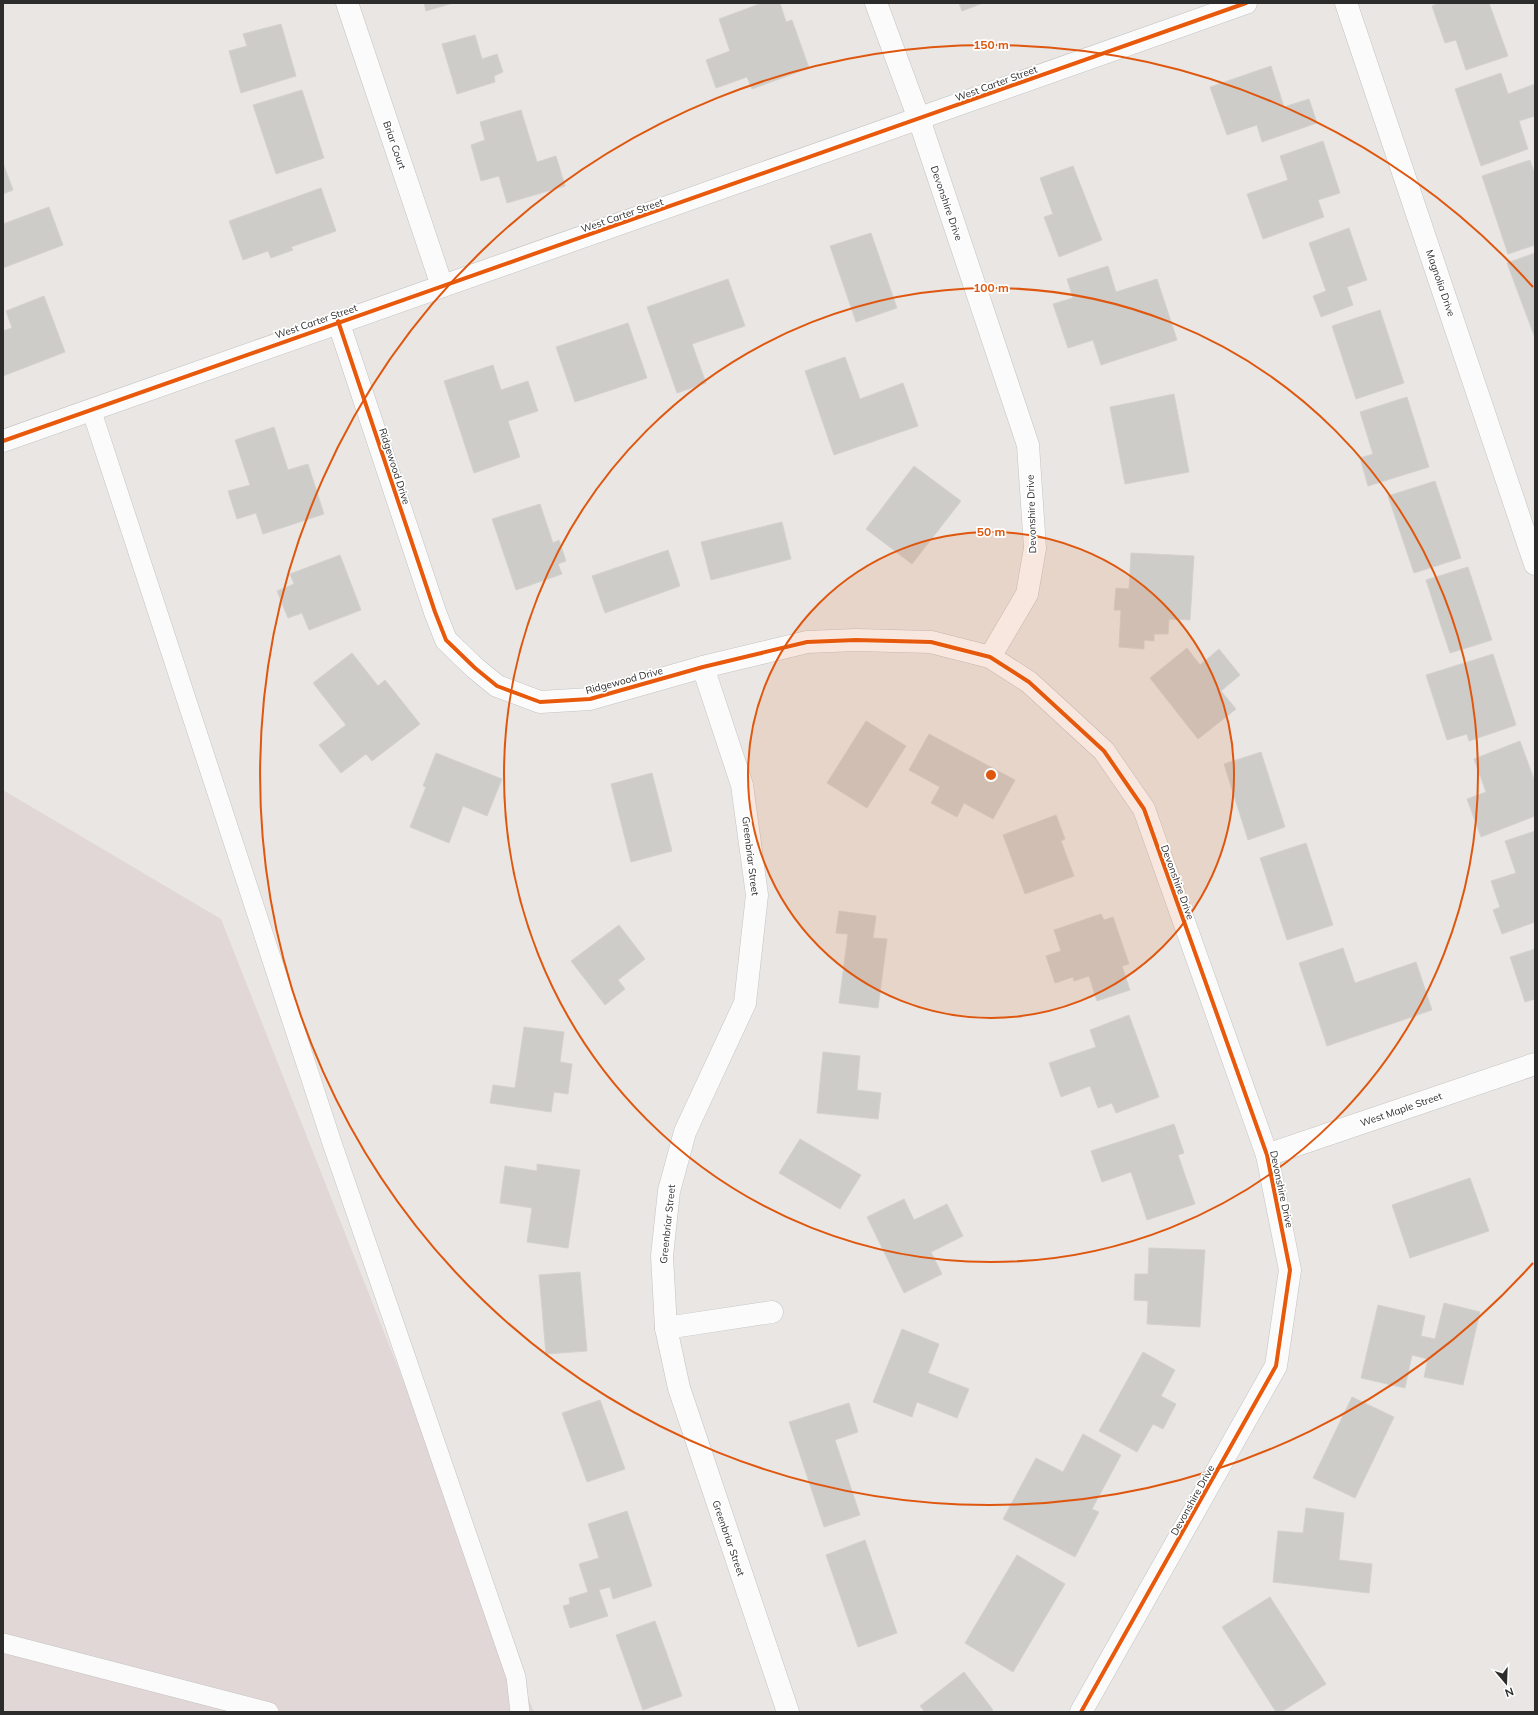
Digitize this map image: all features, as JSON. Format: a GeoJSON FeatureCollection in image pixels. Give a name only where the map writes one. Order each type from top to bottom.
{"type":"FeatureCollection","features":[{"type":"Feature","properties":{"kind":"street","name":"Briar Court"},"geometry":{"type":"LineString","coordinates":[[347,3],[442,286]]}},
{"type":"Feature","properties":{"kind":"street","name":"Devonshire Drive"},"geometry":{"type":"LineString","coordinates":[[876,3],[919,119],[1028,445],[1035,548],[1027,594],[990,657],[1029,682],[1104,751],[1144,809],[1267,1155],[1290,1270],[1276,1366],[1081,1712]]}},
{"type":"Feature","properties":{"kind":"street","name":"West Carter Street"},"geometry":{"type":"LineString","coordinates":[[3,441],[1246,3]]}},
{"type":"Feature","properties":{"kind":"street","name":"Magnolia Drive"},"geometry":{"type":"LineString","coordinates":[[1346,3],[1535,564]]}},
{"type":"Feature","properties":{"kind":"street","name":"Ridgewood Drive"},"geometry":{"type":"LineString","coordinates":[[338,322],[435,612],[446,640],[475,668],[497,686],[540,702],[590,699],[703,667],[807,642],[856,640],[931,642],[990,657]]}},
{"type":"Feature","properties":{"kind":"street","name":"Greenbriar Street"},"geometry":{"type":"LineString","coordinates":[[703,667],[742,784],[758,895],[745,1003],[685,1132],[669,1191],[662,1256],[666,1328],[679,1388],[788,1712]]}},
{"type":"Feature","properties":{"kind":"street","name":"West Maple Street"},"geometry":{"type":"LineString","coordinates":[[1267,1155],[1535,1064]]}},
{"type":"Feature","properties":{"kind":"street"},"geometry":{"type":"LineString","coordinates":[[666,1328],[772,1312]]}},
{"type":"Feature","properties":{"kind":"lane"},"geometry":{"type":"LineString","coordinates":[[91,409],[332,1143],[516,1677],[520,1712]]}},
{"type":"Feature","properties":{"kind":"lane"},"geometry":{"type":"LineString","coordinates":[[3,1643],[269,1712]]}},
{"type":"Feature","properties":{"kind":"shaded area"},"geometry":{"type":"Polygon","coordinates":[[[3,790],[221,919],[534,1712],[3,1712],[3,790]]]}},
{"type":"Feature","properties":{"kind":"building"},"geometry":{"type":"Polygon","coordinates":[[[424,3],[453,3],[426,11],[424,3]]]}},
{"type":"Feature","properties":{"kind":"building"},"geometry":{"type":"Polygon","coordinates":[[[762,3],[780,3],[786,22],[792,20],[809,68],[752,89],[747,77],[716,88],[706,60],[730,51],[719,19],[762,3]]]}},
{"type":"Feature","properties":{"kind":"building"},"geometry":{"type":"Polygon","coordinates":[[[959,3],[983,3],[962,11],[959,3]]]}},
{"type":"Feature","properties":{"kind":"building"},"geometry":{"type":"Polygon","coordinates":[[[1439,3],[1489,3],[1508,56],[1466,70],[1456,40],[1445,43],[1432,6],[1439,3]]]}},
{"type":"Feature","properties":{"kind":"building"},"geometry":{"type":"Polygon","coordinates":[[[281,24],[296,76],[241,93],[229,51],[247,46],[243,34],[281,24]]]}},
{"type":"Feature","properties":{"kind":"building"},"geometry":{"type":"Polygon","coordinates":[[[475,35],[482,59],[497,54],[503,72],[494,76],[495,82],[457,94],[442,44],[475,35]]]}},
{"type":"Feature","properties":{"kind":"building"},"geometry":{"type":"Polygon","coordinates":[[[1271,66],[1284,107],[1309,99],[1317,123],[1262,142],[1257,125],[1227,135],[1210,87],[1271,66]]]}},
{"type":"Feature","properties":{"kind":"building"},"geometry":{"type":"Polygon","coordinates":[[[1501,73],[1508,94],[1535,84],[1535,116],[1519,121],[1528,149],[1481,166],[1455,89],[1501,73]]]}},
{"type":"Feature","properties":{"kind":"building"},"geometry":{"type":"Polygon","coordinates":[[[302,90],[324,158],[276,174],[253,105],[302,90]]]}},
{"type":"Feature","properties":{"kind":"building"},"geometry":{"type":"Polygon","coordinates":[[[521,110],[537,162],[556,156],[565,186],[507,203],[499,176],[481,181],[471,145],[485,140],[480,122],[521,110]]]}},
{"type":"Feature","properties":{"kind":"building"},"geometry":{"type":"Polygon","coordinates":[[[1323,141],[1340,193],[1318,200],[1324,217],[1263,239],[1247,194],[1288,180],[1280,156],[1323,141]]]}},
{"type":"Feature","properties":{"kind":"building"},"geometry":{"type":"Polygon","coordinates":[[[1530,160],[1535,175],[1535,245],[1508,254],[1482,176],[1530,160]]]}},
{"type":"Feature","properties":{"kind":"building"},"geometry":{"type":"Polygon","coordinates":[[[3,163],[13,190],[3,194],[3,163]]]}},
{"type":"Feature","properties":{"kind":"building"},"geometry":{"type":"Polygon","coordinates":[[[1073,166],[1102,240],[1059,257],[1044,217],[1053,214],[1040,178],[1073,166]]]}},
{"type":"Feature","properties":{"kind":"building"},"geometry":{"type":"Polygon","coordinates":[[[321,188],[336,231],[291,247],[293,250],[271,258],[268,251],[243,260],[229,221],[321,188]]]}},
{"type":"Feature","properties":{"kind":"building"},"geometry":{"type":"Polygon","coordinates":[[[49,207],[63,245],[3,268],[3,224],[49,207]]]}},
{"type":"Feature","properties":{"kind":"building"},"geometry":{"type":"Polygon","coordinates":[[[1349,228],[1367,280],[1347,287],[1353,305],[1321,317],[1313,296],[1326,291],[1309,243],[1349,228]]]}},
{"type":"Feature","properties":{"kind":"building"},"geometry":{"type":"Polygon","coordinates":[[[871,233],[897,308],[856,322],[830,246],[871,233]]]}},
{"type":"Feature","properties":{"kind":"building"},"geometry":{"type":"Polygon","coordinates":[[[1535,253],[1535,338],[1507,263],[1535,253]]]}},
{"type":"Feature","properties":{"kind":"building"},"geometry":{"type":"Polygon","coordinates":[[[1108,266],[1116,292],[1157,279],[1177,340],[1101,365],[1093,340],[1068,348],[1053,304],[1073,298],[1067,279],[1108,266]]]}},
{"type":"Feature","properties":{"kind":"building"},"geometry":{"type":"Polygon","coordinates":[[[728,279],[745,326],[692,344],[706,383],[677,393],[647,307],[728,279]]]}},
{"type":"Feature","properties":{"kind":"building"},"geometry":{"type":"Polygon","coordinates":[[[44,296],[65,352],[3,376],[3,331],[12,328],[6,311],[44,296]]]}},
{"type":"Feature","properties":{"kind":"building"},"geometry":{"type":"Polygon","coordinates":[[[1380,310],[1404,383],[1356,399],[1332,326],[1380,310]]]}},
{"type":"Feature","properties":{"kind":"building"},"geometry":{"type":"Polygon","coordinates":[[[628,323],[647,378],[575,402],[556,347],[628,323]]]}},
{"type":"Feature","properties":{"kind":"building"},"geometry":{"type":"Polygon","coordinates":[[[845,357],[860,399],[903,383],[918,426],[834,455],[805,371],[845,357]]]}},
{"type":"Feature","properties":{"kind":"building"},"geometry":{"type":"Polygon","coordinates":[[[493,365],[501,390],[528,381],[538,411],[508,421],[520,457],[474,473],[444,381],[493,365]]]}},
{"type":"Feature","properties":{"kind":"building"},"geometry":{"type":"Polygon","coordinates":[[[1174,394],[1189,472],[1125,484],[1110,407],[1174,394]]]}},
{"type":"Feature","properties":{"kind":"building"},"geometry":{"type":"Polygon","coordinates":[[[1407,397],[1429,467],[1368,486],[1360,458],[1373,454],[1360,412],[1407,397]]]}},
{"type":"Feature","properties":{"kind":"building"},"geometry":{"type":"Polygon","coordinates":[[[274,427],[288,470],[308,464],[324,514],[263,534],[256,513],[237,519],[228,491],[250,485],[235,440],[274,427]]]}},
{"type":"Feature","properties":{"kind":"building"},"geometry":{"type":"Polygon","coordinates":[[[914,466],[961,501],[912,564],[866,529],[914,466]]]}},
{"type":"Feature","properties":{"kind":"building"},"geometry":{"type":"Polygon","coordinates":[[[1435,481],[1461,558],[1414,573],[1388,496],[1435,481]]]}},
{"type":"Feature","properties":{"kind":"building"},"geometry":{"type":"Polygon","coordinates":[[[540,504],[553,543],[559,540],[566,561],[558,564],[562,574],[516,590],[492,519],[540,504]]]}},
{"type":"Feature","properties":{"kind":"building"},"geometry":{"type":"Polygon","coordinates":[[[782,522],[791,559],[711,580],[701,542],[782,522]]]}},
{"type":"Feature","properties":{"kind":"building"},"geometry":{"type":"Polygon","coordinates":[[[668,550],[680,586],[605,613],[592,576],[668,550]]]}},
{"type":"Feature","properties":{"kind":"building"},"geometry":{"type":"Polygon","coordinates":[[[1131,553],[1194,556],[1190,620],[1169,619],[1168,634],[1154,634],[1154,641],[1144,640],[1144,649],[1119,647],[1121,610],[1114,610],[1116,588],[1129,589],[1131,553]]]}},
{"type":"Feature","properties":{"kind":"building"},"geometry":{"type":"Polygon","coordinates":[[[340,555],[361,610],[309,630],[302,613],[288,618],[277,591],[294,584],[290,574],[340,555]]]}},
{"type":"Feature","properties":{"kind":"building"},"geometry":{"type":"Polygon","coordinates":[[[1468,567],[1492,640],[1450,653],[1426,580],[1468,567]]]}},
{"type":"Feature","properties":{"kind":"building"},"geometry":{"type":"Polygon","coordinates":[[[1187,648],[1200,665],[1219,649],[1240,675],[1221,691],[1236,709],[1198,739],[1150,678],[1187,648]]]}},
{"type":"Feature","properties":{"kind":"building"},"geometry":{"type":"Polygon","coordinates":[[[352,653],[378,686],[385,680],[420,724],[372,761],[366,754],[341,773],[319,745],[346,725],[313,683],[352,653]]]}},
{"type":"Feature","properties":{"kind":"building"},"geometry":{"type":"Polygon","coordinates":[[[1493,654],[1516,725],[1469,741],[1467,734],[1447,740],[1426,675],[1493,654]]]}},
{"type":"Feature","properties":{"kind":"building"},"geometry":{"type":"Polygon","coordinates":[[[866,721],[906,746],[867,808],[827,783],[866,721]]]}},
{"type":"Feature","properties":{"kind":"building"},"geometry":{"type":"Polygon","coordinates":[[[929,734],[1015,780],[993,819],[964,803],[957,817],[931,803],[940,787],[909,770],[929,734]]]}},
{"type":"Feature","properties":{"kind":"building"},"geometry":{"type":"Polygon","coordinates":[[[1520,741],[1535,782],[1535,816],[1481,837],[1467,799],[1486,792],[1474,759],[1520,741]]]}},
{"type":"Feature","properties":{"kind":"building"},"geometry":{"type":"Polygon","coordinates":[[[1261,752],[1285,827],[1248,840],[1224,764],[1261,752]]]}},
{"type":"Feature","properties":{"kind":"building"},"geometry":{"type":"Polygon","coordinates":[[[436,753],[502,779],[487,816],[463,806],[449,843],[410,827],[426,787],[423,786],[436,753]]]}},
{"type":"Feature","properties":{"kind":"building"},"geometry":{"type":"Polygon","coordinates":[[[652,773],[672,851],[631,862],[611,784],[652,773]]]}},
{"type":"Feature","properties":{"kind":"building"},"geometry":{"type":"Polygon","coordinates":[[[1056,815],[1065,839],[1061,841],[1074,876],[1025,894],[1003,835],[1056,815]]]}},
{"type":"Feature","properties":{"kind":"building"},"geometry":{"type":"Polygon","coordinates":[[[1535,831],[1535,922],[1502,934],[1493,910],[1500,907],[1491,881],[1516,873],[1505,841],[1535,831]]]}},
{"type":"Feature","properties":{"kind":"building"},"geometry":{"type":"Polygon","coordinates":[[[1306,843],[1333,925],[1287,940],[1260,858],[1306,843]]]}},
{"type":"Feature","properties":{"kind":"building"},"geometry":{"type":"Polygon","coordinates":[[[839,911],[876,916],[873,938],[887,939],[878,1008],[839,1003],[848,934],[836,933],[839,911]]]}},
{"type":"Feature","properties":{"kind":"building"},"geometry":{"type":"Polygon","coordinates":[[[1101,914],[1104,920],[1113,917],[1129,964],[1122,966],[1130,990],[1097,1001],[1089,976],[1074,981],[1073,977],[1055,983],[1046,956],[1061,951],[1054,930],[1101,914]]]}},
{"type":"Feature","properties":{"kind":"building"},"geometry":{"type":"Polygon","coordinates":[[[619,925],[645,959],[618,980],[625,989],[605,1005],[571,961],[619,925]]]}},
{"type":"Feature","properties":{"kind":"building"},"geometry":{"type":"Polygon","coordinates":[[[1343,948],[1355,983],[1416,962],[1432,1010],[1327,1046],[1299,963],[1343,948]]]}},
{"type":"Feature","properties":{"kind":"building"},"geometry":{"type":"Polygon","coordinates":[[[1535,949],[1535,999],[1525,1002],[1510,957],[1535,949]]]}},
{"type":"Feature","properties":{"kind":"building"},"geometry":{"type":"Polygon","coordinates":[[[1129,1015],[1159,1097],[1116,1113],[1112,1103],[1098,1108],[1090,1086],[1061,1097],[1049,1063],[1096,1047],[1090,1030],[1129,1015]]]}},
{"type":"Feature","properties":{"kind":"building"},"geometry":{"type":"Polygon","coordinates":[[[524,1027],[564,1032],[560,1062],[572,1064],[568,1094],[554,1092],[551,1112],[490,1103],[493,1085],[515,1088],[524,1027]]]}},
{"type":"Feature","properties":{"kind":"building"},"geometry":{"type":"Polygon","coordinates":[[[823,1052],[860,1056],[857,1090],[881,1093],[878,1119],[817,1113],[823,1052]]]}},
{"type":"Feature","properties":{"kind":"building"},"geometry":{"type":"Polygon","coordinates":[[[1174,1124],[1184,1153],[1178,1155],[1195,1204],[1147,1220],[1131,1172],[1102,1182],[1091,1151],[1174,1124]]]}},
{"type":"Feature","properties":{"kind":"building"},"geometry":{"type":"Polygon","coordinates":[[[800,1139],[861,1175],[840,1209],[779,1173],[800,1139]]]}},
{"type":"Feature","properties":{"kind":"building"},"geometry":{"type":"Polygon","coordinates":[[[537,1164],[580,1170],[568,1248],[527,1242],[532,1208],[500,1203],[505,1166],[537,1171],[537,1164]]]}},
{"type":"Feature","properties":{"kind":"building"},"geometry":{"type":"Polygon","coordinates":[[[1470,1178],[1489,1231],[1410,1258],[1392,1205],[1470,1178]]]}},
{"type":"Feature","properties":{"kind":"building"},"geometry":{"type":"Polygon","coordinates":[[[904,1199],[914,1220],[947,1204],[963,1236],[931,1252],[942,1274],[904,1293],[867,1217],[904,1199]]]}},
{"type":"Feature","properties":{"kind":"building"},"geometry":{"type":"Polygon","coordinates":[[[1149,1248],[1205,1250],[1200,1327],[1147,1324],[1148,1301],[1134,1300],[1135,1274],[1148,1274],[1149,1248]]]}},
{"type":"Feature","properties":{"kind":"building"},"geometry":{"type":"Polygon","coordinates":[[[580,1272],[587,1351],[546,1354],[539,1275],[580,1272]]]}},
{"type":"Feature","properties":{"kind":"building"},"geometry":{"type":"Polygon","coordinates":[[[1444,1303],[1480,1312],[1463,1385],[1424,1377],[1428,1359],[1412,1355],[1405,1388],[1361,1378],[1378,1305],[1425,1316],[1421,1336],[1435,1339],[1444,1303]]]}},
{"type":"Feature","properties":{"kind":"building"},"geometry":{"type":"Polygon","coordinates":[[[902,1329],[939,1344],[928,1373],[969,1389],[957,1418],[917,1402],[912,1417],[873,1402],[902,1329]]]}},
{"type":"Feature","properties":{"kind":"building"},"geometry":{"type":"Polygon","coordinates":[[[1143,1352],[1175,1370],[1161,1396],[1176,1404],[1163,1429],[1153,1424],[1137,1452],[1099,1431],[1143,1352]]]}},
{"type":"Feature","properties":{"kind":"building"},"geometry":{"type":"Polygon","coordinates":[[[1352,1397],[1394,1417],[1355,1498],[1313,1478],[1352,1397]]]}},
{"type":"Feature","properties":{"kind":"building"},"geometry":{"type":"Polygon","coordinates":[[[600,1400],[625,1469],[587,1482],[562,1413],[600,1400]]]}},
{"type":"Feature","properties":{"kind":"building"},"geometry":{"type":"Polygon","coordinates":[[[849,1403],[858,1432],[835,1440],[860,1515],[824,1527],[789,1422],[849,1403]]]}},
{"type":"Feature","properties":{"kind":"building"},"geometry":{"type":"Polygon","coordinates":[[[1083,1434],[1121,1455],[1092,1509],[1099,1512],[1075,1557],[1003,1519],[1036,1458],[1063,1472],[1083,1434]]]}},
{"type":"Feature","properties":{"kind":"building"},"geometry":{"type":"Polygon","coordinates":[[[1306,1508],[1344,1513],[1339,1560],[1372,1564],[1369,1593],[1273,1582],[1278,1531],[1303,1533],[1306,1508]]]}},
{"type":"Feature","properties":{"kind":"building"},"geometry":{"type":"Polygon","coordinates":[[[627,1511],[652,1586],[613,1599],[610,1587],[599,1590],[608,1616],[570,1628],[563,1606],[570,1604],[569,1598],[588,1592],[579,1564],[599,1558],[588,1524],[627,1511]]]}},
{"type":"Feature","properties":{"kind":"building"},"geometry":{"type":"Polygon","coordinates":[[[865,1540],[897,1633],[858,1647],[826,1555],[865,1540]]]}},
{"type":"Feature","properties":{"kind":"building"},"geometry":{"type":"Polygon","coordinates":[[[1017,1555],[1065,1584],[1013,1672],[965,1643],[1017,1555]]]}},
{"type":"Feature","properties":{"kind":"building"},"geometry":{"type":"Polygon","coordinates":[[[1270,1597],[1326,1684],[1281,1712],[1276,1712],[1222,1627],[1270,1597]]]}},
{"type":"Feature","properties":{"kind":"building"},"geometry":{"type":"Polygon","coordinates":[[[655,1621],[682,1696],[643,1710],[616,1635],[655,1621]]]}},
{"type":"Feature","properties":{"kind":"building"},"geometry":{"type":"Polygon","coordinates":[[[964,1672],[993,1710],[990,1712],[925,1712],[920,1706],[964,1672]]]}},
{"type":"Feature","properties":{"kind":"cycle path"},"geometry":{"type":"LineString","coordinates":[[3,441],[1246,3]]}},
{"type":"Feature","properties":{"kind":"cycle path"},"geometry":{"type":"LineString","coordinates":[[338,321],[435,612],[446,640],[475,668],[497,686],[540,702],[590,699],[703,667],[807,642],[856,640],[931,642],[990,657],[1029,682],[1104,751],[1144,809],[1267,1155],[1290,1270],[1276,1366],[1081,1712]]}}]}
